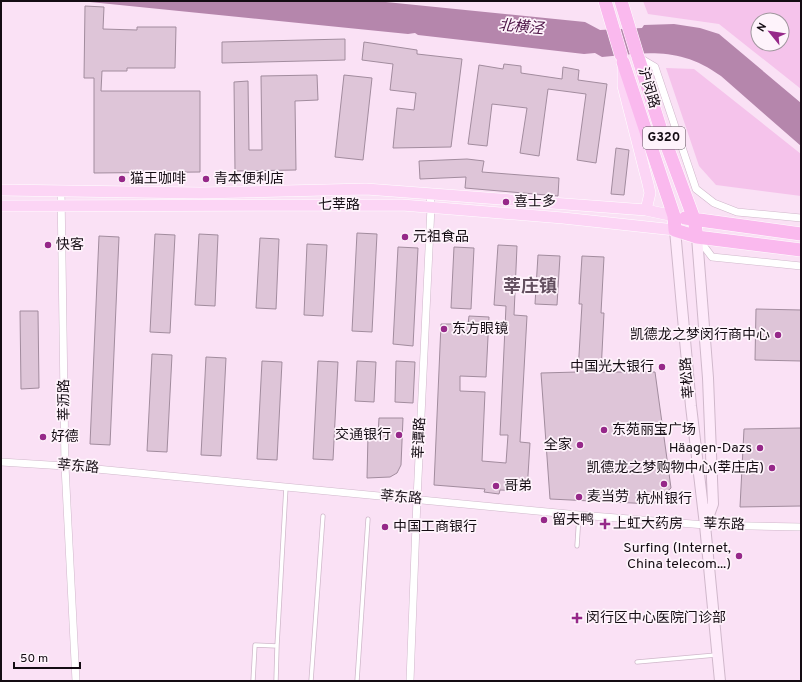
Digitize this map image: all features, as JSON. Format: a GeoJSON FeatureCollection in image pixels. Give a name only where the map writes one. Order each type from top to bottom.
{"type":"FeatureCollection","features":[{"type":"Feature","properties":{"kind":"highway","name":"沪闵路"},"geometry":{"type":"LineString","coordinates":[[622,5],[660,127],[694,219],[697,237]]}},
{"type":"Feature","properties":{"kind":"highway","name":"沪闵路"},"geometry":{"type":"LineString","coordinates":[[606,6],[674,216],[675,230]]}},
{"type":"Feature","properties":{"kind":"highway"},"geometry":{"type":"LineString","coordinates":[[674,216],[801,234]]}},
{"type":"Feature","properties":{"kind":"highway"},"geometry":{"type":"LineString","coordinates":[[675,230],[697,237],[801,250]]}},
{"type":"Feature","properties":{"kind":"main road"},"geometry":{"type":"LineString","coordinates":[[622,59],[623,86],[650,193],[646,210]]}},
{"type":"Feature","properties":{"kind":"main road","name":"七莘路"},"geometry":{"type":"LineString","coordinates":[[1,190],[201,192],[366,189],[646,210],[674,216]]}},
{"type":"Feature","properties":{"kind":"main road","name":"七莘路"},"geometry":{"type":"LineString","coordinates":[[1,206],[402,204],[675,230]]}},
{"type":"Feature","properties":{"kind":"main road","name":"莘松路"},"geometry":{"type":"LineString","coordinates":[[675,230],[691,406],[706,525],[720,681]]}},
{"type":"Feature","properties":{"kind":"main road","name":"莘松路"},"geometry":{"type":"LineString","coordinates":[[697,237],[708,378],[714,504],[706,525]]}},
{"type":"Feature","properties":{"kind":"street"},"geometry":{"type":"LineString","coordinates":[[637,56],[655,67],[696,189],[714,203],[737,212],[801,218]]}},
{"type":"Feature","properties":{"kind":"street","name":"莘沥路"},"geometry":{"type":"LineString","coordinates":[[61,190],[63,205],[65,466],[76,681]]}},
{"type":"Feature","properties":{"kind":"street","name":"莘谭路"},"geometry":{"type":"LineString","coordinates":[[410,681],[431,207],[430,194]]}},
{"type":"Feature","properties":{"kind":"street"},"geometry":{"type":"LineString","coordinates":[[697,237],[712,257],[801,266]]}},
{"type":"Feature","properties":{"kind":"street","name":"莘东路"},"geometry":{"type":"LineString","coordinates":[[2,462],[65,466],[579,515],[706,525],[801,527]]}},
{"type":"Feature","properties":{"kind":"lane"},"geometry":{"type":"LineString","coordinates":[[276,681],[286,487]]}},
{"type":"Feature","properties":{"kind":"lane"},"geometry":{"type":"LineString","coordinates":[[577,546],[579,515]]}},
{"type":"Feature","properties":{"kind":"lane"},"geometry":{"type":"LineString","coordinates":[[311,681],[323,516]]}},
{"type":"Feature","properties":{"kind":"lane"},"geometry":{"type":"LineString","coordinates":[[357,681],[368,519]]}},
{"type":"Feature","properties":{"kind":"lane"},"geometry":{"type":"LineString","coordinates":[[254,681],[255,645],[277,646]]}},
{"type":"Feature","properties":{"kind":"lane"},"geometry":{"type":"LineString","coordinates":[[637,662],[717,655]]}},
{"type":"Feature","properties":{"kind":"shaded area"},"geometry":{"type":"Polygon","coordinates":[[[643,1],[801,1],[801,89],[754,52],[790,52],[790,12],[750,12],[750,49],[719,24],[648,14],[643,1]]]}},
{"type":"Feature","properties":{"kind":"shaded area"},"geometry":{"type":"Polygon","coordinates":[[[666,68],[694,69],[801,154],[801,196],[716,185],[699,166],[666,68]]]}},
{"type":"Feature","properties":{"kind":"water","name":"北横泾"},"geometry":{"type":"Polygon","coordinates":[[[80,1],[376,1],[585,22],[600,30],[642,28],[644,25],[674,24],[700,28],[719,34],[801,103],[801,146],[721,76],[692,60],[678,56],[649,53],[602,57],[595,53],[584,54],[418,35],[415,33],[408,34],[80,1]]]}},
{"type":"Feature","properties":{"kind":"building"},"geometry":{"type":"Polygon","coordinates":[[[85,6],[104,7],[103,29],[137,30],[137,27],[176,27],[175,68],[127,68],[127,71],[102,71],[101,91],[200,91],[200,172],[94,173],[94,78],[84,78],[85,6]]]}},
{"type":"Feature","properties":{"kind":"building"},"geometry":{"type":"Polygon","coordinates":[[[345,39],[345,60],[222,63],[222,42],[345,39]]]}},
{"type":"Feature","properties":{"kind":"building"},"geometry":{"type":"Polygon","coordinates":[[[364,42],[417,50],[417,54],[462,59],[451,147],[393,148],[397,108],[414,110],[416,93],[390,90],[393,64],[362,60],[364,42]]]}},
{"type":"Feature","properties":{"kind":"building"},"geometry":{"type":"Polygon","coordinates":[[[504,64],[521,66],[521,73],[562,79],[563,67],[579,70],[578,80],[607,84],[596,163],[577,160],[586,94],[548,89],[539,156],[520,153],[527,108],[492,104],[487,146],[468,144],[479,65],[503,69],[504,64]]]}},
{"type":"Feature","properties":{"kind":"building"},"geometry":{"type":"Polygon","coordinates":[[[317,75],[318,100],[295,101],[296,170],[235,171],[234,82],[248,81],[249,150],[262,150],[261,76],[317,75]]]}},
{"type":"Feature","properties":{"kind":"building"},"geometry":{"type":"Polygon","coordinates":[[[344,75],[372,78],[363,160],[335,157],[344,75]]]}},
{"type":"Feature","properties":{"kind":"building"},"geometry":{"type":"Polygon","coordinates":[[[616,148],[629,150],[624,195],[611,194],[616,148]]]}},
{"type":"Feature","properties":{"kind":"building"},"geometry":{"type":"Polygon","coordinates":[[[467,159],[484,161],[482,172],[559,178],[558,196],[465,188],[466,177],[420,179],[419,161],[467,159]]]}},
{"type":"Feature","properties":{"kind":"building"},"geometry":{"type":"Polygon","coordinates":[[[357,233],[377,234],[372,332],[352,331],[357,233]]]}},
{"type":"Feature","properties":{"kind":"building"},"geometry":{"type":"Polygon","coordinates":[[[155,234],[175,235],[170,333],[150,332],[155,234]]]}},
{"type":"Feature","properties":{"kind":"building"},"geometry":{"type":"Polygon","coordinates":[[[199,234],[218,235],[215,306],[195,305],[199,234]]]}},
{"type":"Feature","properties":{"kind":"building"},"geometry":{"type":"Polygon","coordinates":[[[99,236],[119,237],[110,445],[90,444],[99,236]]]}},
{"type":"Feature","properties":{"kind":"building"},"geometry":{"type":"Polygon","coordinates":[[[260,238],[279,239],[276,309],[256,308],[260,238]]]}},
{"type":"Feature","properties":{"kind":"building"},"geometry":{"type":"Polygon","coordinates":[[[307,244],[327,245],[323,316],[304,315],[307,244]]]}},
{"type":"Feature","properties":{"kind":"building"},"geometry":{"type":"Polygon","coordinates":[[[498,245],[517,246],[514,315],[527,316],[520,442],[530,443],[527,491],[500,490],[499,494],[484,492],[485,489],[434,485],[441,324],[468,324],[469,316],[489,317],[486,377],[460,376],[460,391],[485,392],[482,461],[506,463],[508,435],[500,435],[506,306],[494,305],[498,245]]]}},
{"type":"Feature","properties":{"kind":"building"},"geometry":{"type":"Polygon","coordinates":[[[398,247],[418,248],[413,346],[393,344],[398,247]]]}},
{"type":"Feature","properties":{"kind":"building"},"geometry":{"type":"Polygon","coordinates":[[[454,247],[474,248],[471,309],[451,308],[454,247]]]}},
{"type":"Feature","properties":{"kind":"building"},"geometry":{"type":"Polygon","coordinates":[[[538,255],[560,256],[557,305],[535,304],[538,255]]]}},
{"type":"Feature","properties":{"kind":"building","name":"东苑丽宝广场"},"geometry":{"type":"Polygon","coordinates":[[[582,256],[604,257],[601,313],[604,313],[601,372],[655,372],[671,488],[653,504],[550,499],[541,373],[578,372],[582,304],[579,304],[582,256]]]}},
{"type":"Feature","properties":{"kind":"building","name":"凯德龙之梦闵行商中心"},"geometry":{"type":"Polygon","coordinates":[[[756,309],[801,310],[801,361],[755,360],[756,309]]]}},
{"type":"Feature","properties":{"kind":"building"},"geometry":{"type":"Polygon","coordinates":[[[20,311],[38,311],[39,388],[21,389],[20,311]]]}},
{"type":"Feature","properties":{"kind":"building"},"geometry":{"type":"Polygon","coordinates":[[[152,354],[172,355],[167,452],[147,451],[152,354]]]}},
{"type":"Feature","properties":{"kind":"building"},"geometry":{"type":"Polygon","coordinates":[[[206,357],[226,358],[221,456],[201,455],[206,357]]]}},
{"type":"Feature","properties":{"kind":"building"},"geometry":{"type":"Polygon","coordinates":[[[262,361],[282,362],[277,460],[257,459],[262,361]]]}},
{"type":"Feature","properties":{"kind":"building"},"geometry":{"type":"Polygon","coordinates":[[[318,361],[338,362],[333,460],[313,459],[318,361]]]}},
{"type":"Feature","properties":{"kind":"building"},"geometry":{"type":"Polygon","coordinates":[[[357,361],[376,362],[374,402],[355,401],[357,361]]]}},
{"type":"Feature","properties":{"kind":"building"},"geometry":{"type":"Polygon","coordinates":[[[396,361],[415,362],[413,403],[395,402],[396,361]]]}},
{"type":"Feature","properties":{"kind":"building"},"geometry":{"type":"Polygon","coordinates":[[[379,418],[403,418],[401,465],[397,473],[390,477],[367,478],[368,435],[378,435],[379,418]]]}},
{"type":"Feature","properties":{"kind":"building","name":"凯德龙之梦购物中心(莘庄店)"},"geometry":{"type":"Polygon","coordinates":[[[801,428],[801,506],[740,507],[744,429],[801,428]]]}},
{"type":"Feature","properties":{"kind":"place","name":"猫王咖啡"},"geometry":{"type":"Point","coordinates":[122,179]}},
{"type":"Feature","properties":{"kind":"place","name":"青本便利店"},"geometry":{"type":"Point","coordinates":[206,179]}},
{"type":"Feature","properties":{"kind":"place","name":"喜士多"},"geometry":{"type":"Point","coordinates":[506,202]}},
{"type":"Feature","properties":{"kind":"place","name":"元祖食品"},"geometry":{"type":"Point","coordinates":[405,237]}},
{"type":"Feature","properties":{"kind":"place","name":"快客"},"geometry":{"type":"Point","coordinates":[48,245]}},
{"type":"Feature","properties":{"kind":"place","name":"东方眼镜"},"geometry":{"type":"Point","coordinates":[444,329]}},
{"type":"Feature","properties":{"kind":"place","name":"凯德龙之梦闵行商中心"},"geometry":{"type":"Point","coordinates":[778,335]}},
{"type":"Feature","properties":{"kind":"place","name":"中国光大银行"},"geometry":{"type":"Point","coordinates":[662,367]}},
{"type":"Feature","properties":{"kind":"place","name":"东苑丽宝广场"},"geometry":{"type":"Point","coordinates":[604,430]}},
{"type":"Feature","properties":{"kind":"place","name":"交通银行"},"geometry":{"type":"Point","coordinates":[399,435]}},
{"type":"Feature","properties":{"kind":"place","name":"好德"},"geometry":{"type":"Point","coordinates":[43,437]}},
{"type":"Feature","properties":{"kind":"place","name":"全家"},"geometry":{"type":"Point","coordinates":[580,445]}},
{"type":"Feature","properties":{"kind":"place","name":"Häagen-Dazs"},"geometry":{"type":"Point","coordinates":[760,448]}},
{"type":"Feature","properties":{"kind":"place","name":"凯德龙之梦购物中心(莘庄店)"},"geometry":{"type":"Point","coordinates":[772,468]}},
{"type":"Feature","properties":{"kind":"place","name":"杭州银行"},"geometry":{"type":"Point","coordinates":[664,484]}},
{"type":"Feature","properties":{"kind":"place","name":"哥弟"},"geometry":{"type":"Point","coordinates":[496,486]}},
{"type":"Feature","properties":{"kind":"place","name":"麦当劳"},"geometry":{"type":"Point","coordinates":[579,497]}},
{"type":"Feature","properties":{"kind":"place","name":"留夫鸭"},"geometry":{"type":"Point","coordinates":[544,520]}},
{"type":"Feature","properties":{"kind":"place","name":"上虹大药房"},"geometry":{"type":"Point","coordinates":[605,524]}},
{"type":"Feature","properties":{"kind":"place","name":"中国工商银行"},"geometry":{"type":"Point","coordinates":[385,527]}},
{"type":"Feature","properties":{"kind":"place","name":"Surfing (Internet, China telecom...)"},"geometry":{"type":"Point","coordinates":[739,556]}},
{"type":"Feature","properties":{"kind":"place","name":"闵行区中心医院门诊部"},"geometry":{"type":"Point","coordinates":[577,618]}},
{"type":"Feature","properties":{"kind":"district","name":"莘庄镇"},"geometry":{"type":"Point","coordinates":[530,287]}}]}
